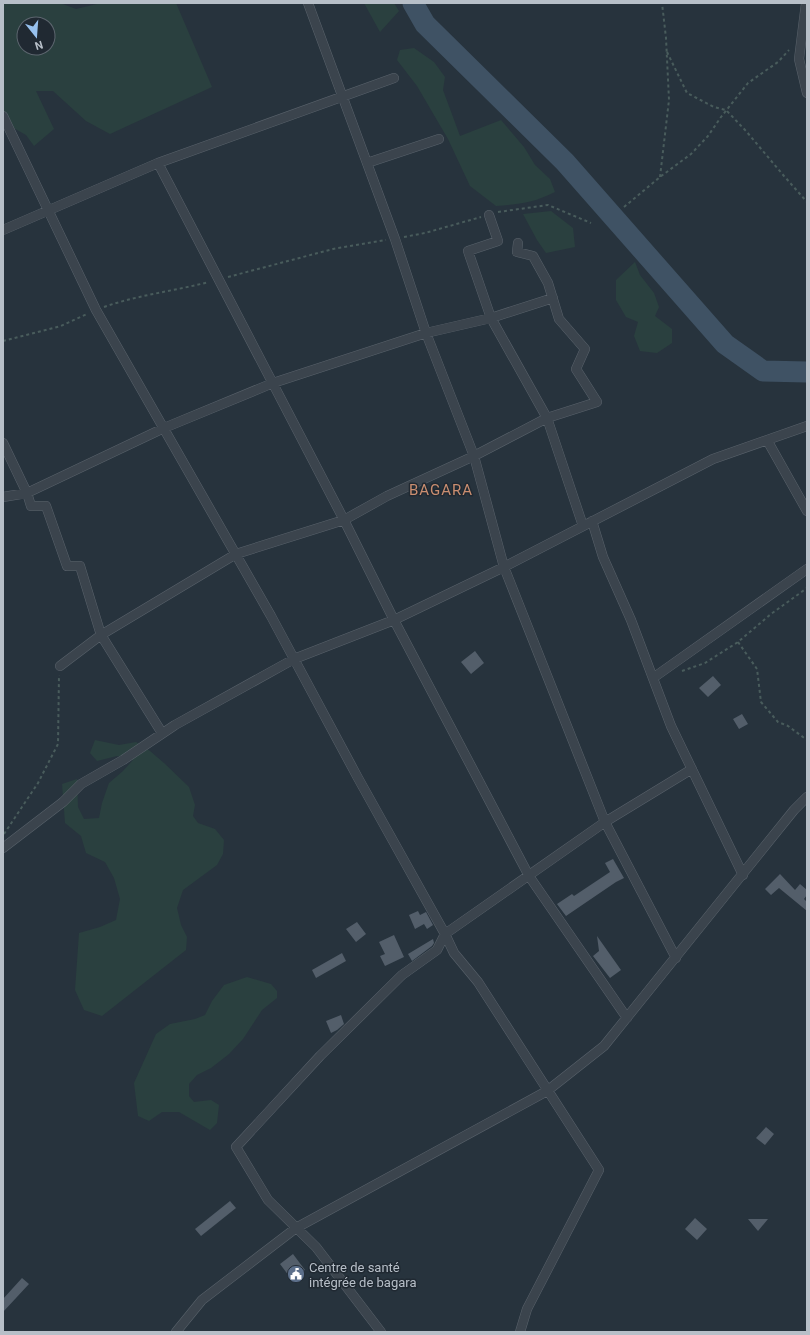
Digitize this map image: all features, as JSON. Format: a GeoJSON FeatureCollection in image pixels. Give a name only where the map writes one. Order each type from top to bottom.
{"type":"FeatureCollection","features":[{"type":"Feature","properties":{"kind":"street"},"geometry":{"type":"LineString","coordinates":[[308,3],[395,238],[426,333],[474,456],[504,567],[605,822],[676,958]]}},
{"type":"Feature","properties":{"kind":"street"},"geometry":{"type":"LineString","coordinates":[[806,3],[799,59],[807,93]]}},
{"type":"Feature","properties":{"kind":"street"},"geometry":{"type":"LineString","coordinates":[[3,230],[158,163],[394,78]]}},
{"type":"Feature","properties":{"kind":"street"},"geometry":{"type":"LineString","coordinates":[[3,116],[96,310],[236,554],[445,934],[454,953],[478,982],[599,1170],[527,1309],[520,1332]]}},
{"type":"Feature","properties":{"kind":"street"},"geometry":{"type":"LineString","coordinates":[[367,163],[439,139]]}},
{"type":"Feature","properties":{"kind":"street"},"geometry":{"type":"LineString","coordinates":[[158,163],[344,520],[394,620],[529,876],[627,1018]]}},
{"type":"Feature","properties":{"kind":"street"},"geometry":{"type":"LineString","coordinates":[[489,214],[498,242],[468,251],[491,318],[547,418],[583,526]]}},
{"type":"Feature","properties":{"kind":"street"},"geometry":{"type":"LineString","coordinates":[[60,666],[101,635],[236,554],[344,520],[387,496],[474,456],[547,418],[597,402],[576,369],[585,349],[559,319],[548,283],[533,256],[517,252],[518,243]]}},
{"type":"Feature","properties":{"kind":"street"},"geometry":{"type":"LineString","coordinates":[[3,497],[27,493],[164,428],[273,383],[426,333],[491,318],[553,298]]}},
{"type":"Feature","properties":{"kind":"street"},"geometry":{"type":"LineString","coordinates":[[3,848],[63,802],[81,784],[123,760],[175,725],[294,660],[394,620],[504,567],[713,459],[807,426]]}},
{"type":"Feature","properties":{"kind":"street"},"geometry":{"type":"LineString","coordinates":[[767,440],[807,511]]}},
{"type":"Feature","properties":{"kind":"street"},"geometry":{"type":"LineString","coordinates":[[3,443],[27,493],[31,506],[46,506],[67,566],[80,566],[101,635],[162,733]]}},
{"type":"Feature","properties":{"kind":"street"},"geometry":{"type":"LineString","coordinates":[[592,521],[603,557],[631,620],[671,726],[743,875]]}},
{"type":"Feature","properties":{"kind":"street"},"geometry":{"type":"LineString","coordinates":[[653,678],[807,569]]}},
{"type":"Feature","properties":{"kind":"street"},"geometry":{"type":"LineString","coordinates":[[381,1332],[316,1247],[268,1200],[236,1147],[325,1050],[402,975],[437,950],[445,934],[605,822],[692,769]]}},
{"type":"Feature","properties":{"kind":"street"},"geometry":{"type":"LineString","coordinates":[[176,1332],[202,1300],[296,1228],[547,1091],[604,1046],[794,810],[807,797]]}},
{"type":"Feature","properties":{"kind":"path"},"geometry":{"type":"LineString","coordinates":[[660,177],[669,100],[667,52],[662,3]]}},
{"type":"Feature","properties":{"kind":"path"},"geometry":{"type":"LineString","coordinates":[[624,207],[691,154],[708,136],[748,82],[778,62],[792,46]]}},
{"type":"Feature","properties":{"kind":"path"},"geometry":{"type":"LineString","coordinates":[[667,52],[687,93],[714,107],[726,110],[807,202]]}},
{"type":"Feature","properties":{"kind":"path"},"geometry":{"type":"LineString","coordinates":[[3,341],[61,326],[96,310],[123,300],[182,289],[333,249],[425,234],[504,210],[548,205],[591,223]]}},
{"type":"Feature","properties":{"kind":"path"},"geometry":{"type":"LineString","coordinates":[[680,671],[705,663],[738,642],[771,614],[807,588]]}},
{"type":"Feature","properties":{"kind":"path"},"geometry":{"type":"LineString","coordinates":[[738,642],[757,669],[761,702],[778,722],[788,726],[807,740]]}},
{"type":"Feature","properties":{"kind":"path"},"geometry":{"type":"LineString","coordinates":[[3,835],[38,783],[58,744],[60,666]]}},
{"type":"Feature","properties":{"kind":"green space"},"geometry":{"type":"Polygon","coordinates":[[[3,3],[60,3],[76,9],[101,3],[176,3],[212,87],[110,134],[86,121],[53,91],[36,91],[54,129],[34,146],[26,135],[3,122],[3,3]]]}},
{"type":"Feature","properties":{"kind":"green space"},"geometry":{"type":"Polygon","coordinates":[[[364,3],[394,3],[399,11],[380,32],[364,3]]]}},
{"type":"Feature","properties":{"kind":"green space"},"geometry":{"type":"Polygon","coordinates":[[[414,48],[434,62],[445,77],[443,90],[460,136],[501,120],[524,147],[535,165],[550,179],[555,192],[540,199],[512,205],[496,206],[470,186],[448,139],[417,86],[397,60],[400,50],[414,48]]]}},
{"type":"Feature","properties":{"kind":"green space"},"geometry":{"type":"Polygon","coordinates":[[[551,211],[573,228],[575,247],[546,253],[523,214],[551,211]]]}},
{"type":"Feature","properties":{"kind":"green space"},"geometry":{"type":"Polygon","coordinates":[[[635,262],[640,275],[654,293],[659,307],[655,316],[672,329],[672,343],[657,353],[640,351],[634,336],[638,322],[626,317],[616,300],[616,280],[635,262]]]}},
{"type":"Feature","properties":{"kind":"green space"},"geometry":{"type":"Polygon","coordinates":[[[95,740],[119,745],[136,742],[150,751],[189,787],[195,805],[193,816],[198,823],[215,829],[224,840],[223,854],[217,865],[183,890],[177,908],[181,925],[187,937],[186,950],[102,1016],[84,1010],[75,990],[79,933],[100,927],[116,920],[120,899],[114,878],[105,862],[86,853],[81,836],[65,823],[62,784],[77,779],[78,807],[84,819],[99,818],[102,803],[109,783],[133,760],[117,756],[97,761],[90,753],[95,740]]]}},
{"type":"Feature","properties":{"kind":"green space"},"geometry":{"type":"Polygon","coordinates":[[[247,977],[271,984],[277,991],[277,998],[262,1010],[243,1039],[229,1054],[211,1068],[197,1075],[189,1084],[189,1096],[194,1102],[211,1100],[219,1105],[217,1123],[210,1130],[179,1112],[162,1112],[149,1121],[138,1116],[134,1083],[156,1034],[170,1024],[195,1019],[205,1015],[212,1001],[224,985],[247,977]]]}},
{"type":"Feature","properties":{"kind":"building"},"geometry":{"type":"Polygon","coordinates":[[[475,651],[484,663],[471,674],[461,662],[475,651]]]}},
{"type":"Feature","properties":{"kind":"building"},"geometry":{"type":"Polygon","coordinates":[[[713,676],[721,685],[708,697],[699,688],[713,676]]]}},
{"type":"Feature","properties":{"kind":"building"},"geometry":{"type":"Polygon","coordinates":[[[742,714],[748,724],[739,729],[733,719],[742,714]]]}},
{"type":"Feature","properties":{"kind":"building"},"geometry":{"type":"Polygon","coordinates":[[[613,859],[624,878],[566,916],[557,904],[572,894],[574,896],[610,872],[605,863],[613,859]]]}},
{"type":"Feature","properties":{"kind":"building"},"geometry":{"type":"Polygon","coordinates":[[[780,874],[795,890],[800,884],[807,890],[807,895],[804,899],[807,902],[807,911],[779,888],[771,895],[765,889],[780,874]]]}},
{"type":"Feature","properties":{"kind":"building"},"geometry":{"type":"Polygon","coordinates":[[[418,911],[420,915],[426,912],[433,925],[427,929],[424,924],[415,929],[409,915],[418,911]]]}},
{"type":"Feature","properties":{"kind":"building"},"geometry":{"type":"Polygon","coordinates":[[[357,922],[366,934],[356,942],[346,929],[357,922]]]}},
{"type":"Feature","properties":{"kind":"building"},"geometry":{"type":"Polygon","coordinates":[[[394,935],[404,957],[385,966],[380,956],[385,954],[379,942],[394,935]]]}},
{"type":"Feature","properties":{"kind":"building"},"geometry":{"type":"Polygon","coordinates":[[[597,936],[621,970],[610,978],[593,956],[599,951],[597,936]]]}},
{"type":"Feature","properties":{"kind":"building"},"geometry":{"type":"Polygon","coordinates":[[[433,939],[434,943],[432,946],[412,961],[408,954],[433,939]]]}},
{"type":"Feature","properties":{"kind":"building"},"geometry":{"type":"Polygon","coordinates":[[[342,953],[346,961],[316,978],[312,970],[342,953]]]}},
{"type":"Feature","properties":{"kind":"building"},"geometry":{"type":"Polygon","coordinates":[[[341,1015],[344,1024],[331,1033],[326,1021],[341,1015]]]}},
{"type":"Feature","properties":{"kind":"building"},"geometry":{"type":"Polygon","coordinates":[[[766,1127],[774,1134],[765,1145],[756,1138],[766,1127]]]}},
{"type":"Feature","properties":{"kind":"building"},"geometry":{"type":"Polygon","coordinates":[[[230,1201],[236,1208],[201,1236],[195,1229],[230,1201]]]}},
{"type":"Feature","properties":{"kind":"building"},"geometry":{"type":"Polygon","coordinates":[[[695,1218],[707,1229],[697,1240],[685,1229],[695,1218]]]}},
{"type":"Feature","properties":{"kind":"building"},"geometry":{"type":"Polygon","coordinates":[[[748,1219],[768,1219],[758,1231],[748,1219]]]}},
{"type":"Feature","properties":{"kind":"building"},"geometry":{"type":"Polygon","coordinates":[[[293,1254],[305,1270],[292,1280],[280,1264],[293,1254]]]}},
{"type":"Feature","properties":{"kind":"building"},"geometry":{"type":"Polygon","coordinates":[[[22,1278],[29,1284],[3,1312],[3,1299],[22,1278]]]}},
{"type":"Feature","properties":{"kind":"waterway"},"geometry":{"type":"LineString","coordinates":[[413,3],[425,24],[565,162],[725,344],[763,371],[807,372]]}},
{"type":"Feature","properties":{"kind":"place","name":"Centre de santé intégrée de bagara"},"geometry":{"type":"Point","coordinates":[296,1274]}},
{"type":"Feature","properties":{"kind":"district","name":"BAGARA"},"geometry":{"type":"Point","coordinates":[441,490]}}]}
